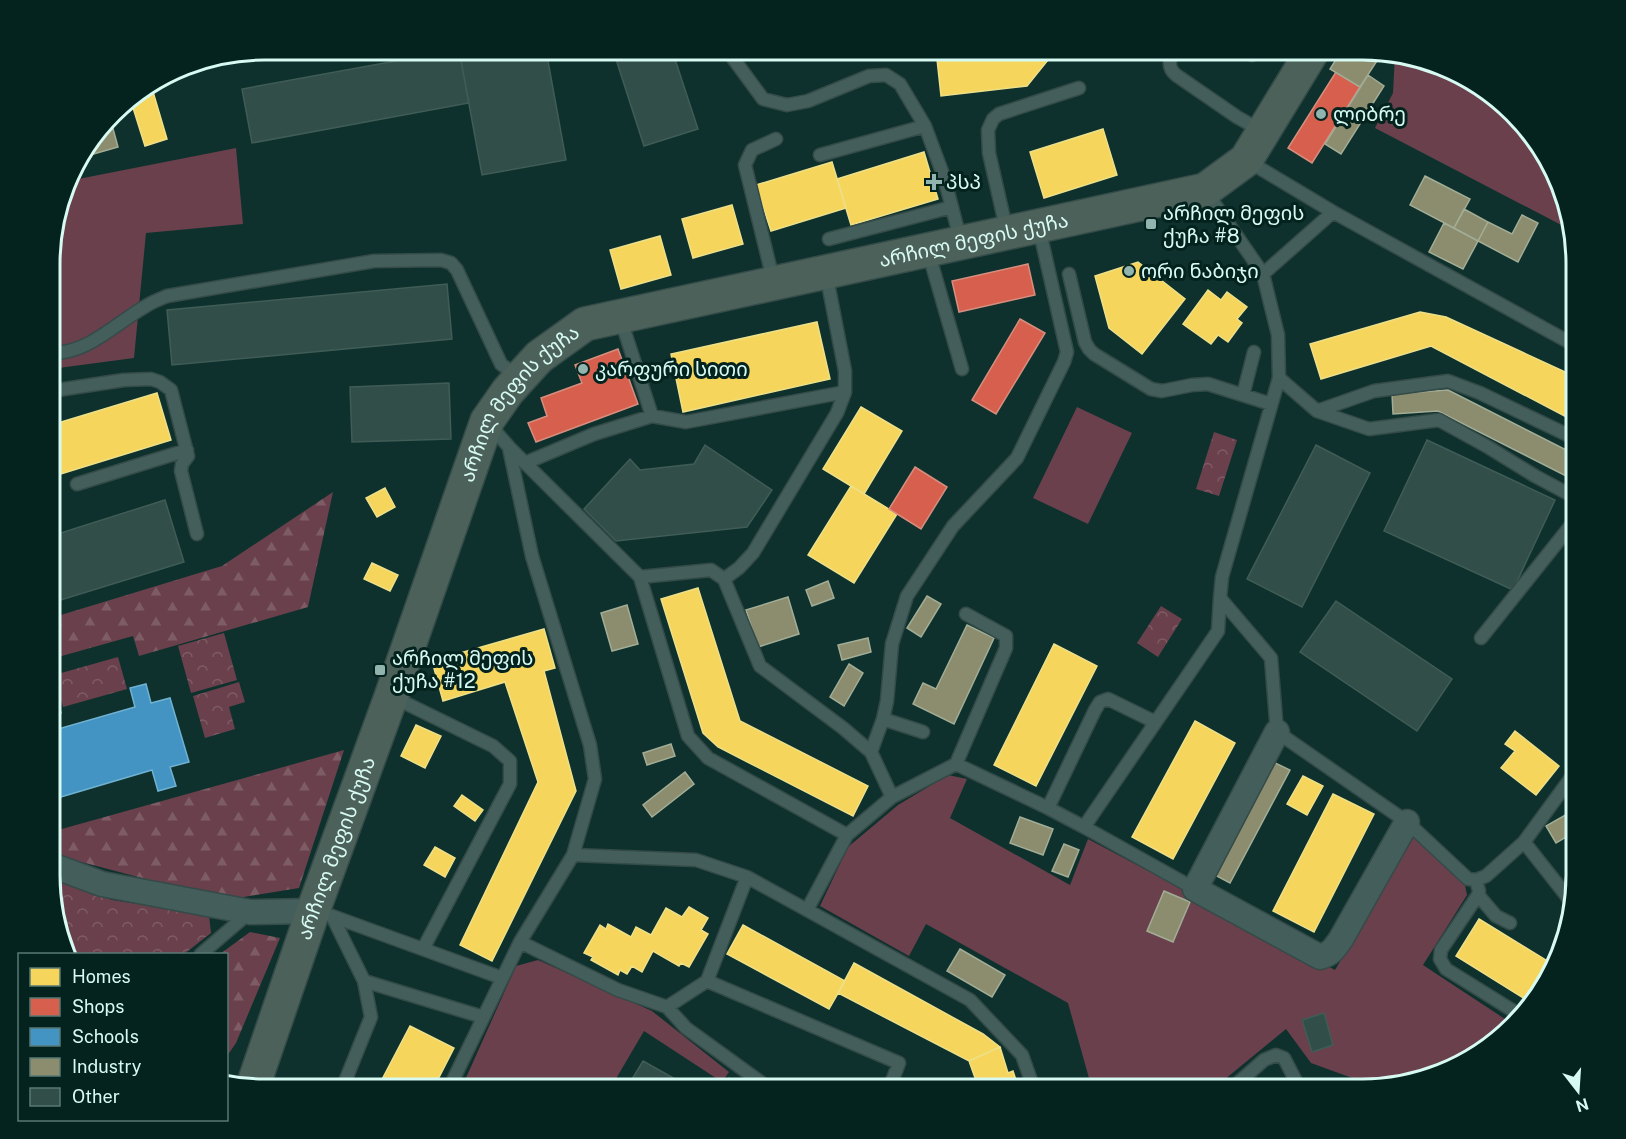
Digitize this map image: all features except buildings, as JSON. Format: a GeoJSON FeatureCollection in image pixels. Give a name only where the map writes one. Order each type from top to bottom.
{"type":"FeatureCollection","features":[{"type":"Feature","properties":{"kind":"street","name":"არჩილ მეფის ქუჩა"},"geometry":{"type":"LineString","coordinates":[[256,1079],[323,914],[391,697],[487,421],[508,391],[539,357],[585,324],[1205,190],[1246,160],[1307,60]]}},
{"type":"Feature","properties":{"kind":"street"},"geometry":{"type":"LineString","coordinates":[[1277,732],[1196,889],[1320,957],[1327,955],[1341,939],[1407,822]]}},
{"type":"Feature","properties":{"kind":"street"},"geometry":{"type":"LineString","coordinates":[[60,868],[102,884],[249,912],[323,914]]}},
{"type":"Feature","properties":{"kind":"lane"},"geometry":{"type":"LineString","coordinates":[[734,60],[763,99],[787,105],[808,101],[869,76],[886,75],[900,84],[925,126],[944,177],[962,243]]}},
{"type":"Feature","properties":{"kind":"lane"},"geometry":{"type":"LineString","coordinates":[[1170,60],[1169,66],[1173,72],[1237,117],[1263,132]]}},
{"type":"Feature","properties":{"kind":"lane"},"geometry":{"type":"LineString","coordinates":[[1008,233],[989,153],[988,130],[993,119],[999,114],[1079,88]]}},
{"type":"Feature","properties":{"kind":"lane"},"geometry":{"type":"LineString","coordinates":[[820,155],[925,126]]}},
{"type":"Feature","properties":{"kind":"lane"},"geometry":{"type":"LineString","coordinates":[[774,283],[745,165],[752,150],[776,140]]}},
{"type":"Feature","properties":{"kind":"lane"},"geometry":{"type":"LineString","coordinates":[[1246,160],[1333,212],[1566,340]]}},
{"type":"Feature","properties":{"kind":"lane"},"geometry":{"type":"LineString","coordinates":[[1084,827],[1218,631],[1222,577],[1279,378],[1278,335],[1263,274],[1205,190]]}},
{"type":"Feature","properties":{"kind":"lane"},"geometry":{"type":"LineString","coordinates":[[829,238],[952,207]]}},
{"type":"Feature","properties":{"kind":"lane"},"geometry":{"type":"LineString","coordinates":[[1263,274],[1333,212]]}},
{"type":"Feature","properties":{"kind":"lane"},"geometry":{"type":"LineString","coordinates":[[871,752],[883,719],[887,701],[892,644],[907,596],[953,526],[1017,458],[1064,362],[1067,352],[1039,227]]}},
{"type":"Feature","properties":{"kind":"lane"},"geometry":{"type":"LineString","coordinates":[[928,250],[963,369]]}},
{"type":"Feature","properties":{"kind":"lane"},"geometry":{"type":"LineString","coordinates":[[60,353],[86,346],[146,306],[167,296],[374,261],[441,260],[451,263],[457,270],[501,364],[520,379]]}},
{"type":"Feature","properties":{"kind":"lane"},"geometry":{"type":"LineString","coordinates":[[724,579],[739,568],[753,553],[837,413],[845,392],[845,371],[826,273]]}},
{"type":"Feature","properties":{"kind":"lane"},"geometry":{"type":"LineString","coordinates":[[1069,274],[1084,342],[1094,354],[1151,389],[1162,391],[1208,384],[1271,404]]}},
{"type":"Feature","properties":{"kind":"lane"},"geometry":{"type":"LineString","coordinates":[[620,317],[652,416]]}},
{"type":"Feature","properties":{"kind":"lane"},"geometry":{"type":"LineString","coordinates":[[1243,395],[1254,352]]}},
{"type":"Feature","properties":{"kind":"lane"},"geometry":{"type":"LineString","coordinates":[[1279,378],[1317,411],[1369,429],[1439,420],[1566,493]]}},
{"type":"Feature","properties":{"kind":"lane"},"geometry":{"type":"LineString","coordinates":[[60,390],[124,380],[151,379],[171,390],[187,450],[188,456],[182,464],[181,471],[197,534]]}},
{"type":"Feature","properties":{"kind":"lane"},"geometry":{"type":"LineString","coordinates":[[1317,411],[1374,391],[1448,381],[1480,393],[1566,434]]}},
{"type":"Feature","properties":{"kind":"lane"},"geometry":{"type":"LineString","coordinates":[[525,463],[594,434],[652,416],[686,422],[845,392]]}},
{"type":"Feature","properties":{"kind":"lane"},"geometry":{"type":"LineString","coordinates":[[487,421],[509,447],[640,576],[688,736],[708,758],[847,835]]}},
{"type":"Feature","properties":{"kind":"lane"},"geometry":{"type":"LineString","coordinates":[[454,1079],[520,942],[573,855],[595,779],[587,734],[532,556],[509,447]]}},
{"type":"Feature","properties":{"kind":"lane"},"geometry":{"type":"LineString","coordinates":[[77,484],[187,450]]}},
{"type":"Feature","properties":{"kind":"lane"},"geometry":{"type":"LineString","coordinates":[[1481,638],[1566,532]]}},
{"type":"Feature","properties":{"kind":"lane"},"geometry":{"type":"LineString","coordinates":[[640,576],[711,570],[724,579],[760,666],[843,728],[871,752],[892,797]]}},
{"type":"Feature","properties":{"kind":"lane"},"geometry":{"type":"LineString","coordinates":[[1220,598],[1271,658],[1277,732],[1407,822],[1468,879],[1476,880],[1486,876],[1524,842],[1566,785]]}},
{"type":"Feature","properties":{"kind":"lane"},"geometry":{"type":"LineString","coordinates":[[807,910],[847,835],[892,797],[956,764],[1006,648],[1006,636],[966,614]]}},
{"type":"Feature","properties":{"kind":"lane"},"geometry":{"type":"LineString","coordinates":[[391,697],[493,746],[510,761],[510,784],[423,950]]}},
{"type":"Feature","properties":{"kind":"lane"},"geometry":{"type":"LineString","coordinates":[[1048,808],[1100,702],[1108,699],[1155,722]]}},
{"type":"Feature","properties":{"kind":"lane"},"geometry":{"type":"LineString","coordinates":[[883,719],[922,732]]}},
{"type":"Feature","properties":{"kind":"lane"},"geometry":{"type":"LineString","coordinates":[[956,764],[1048,808],[1196,889]]}},
{"type":"Feature","properties":{"kind":"lane"},"geometry":{"type":"LineString","coordinates":[[1524,842],[1565,894]]}},
{"type":"Feature","properties":{"kind":"lane"},"geometry":{"type":"LineString","coordinates":[[573,855],[696,861],[747,877],[970,1000],[1022,1055],[1030,1079]]}},
{"type":"Feature","properties":{"kind":"lane"},"geometry":{"type":"LineString","coordinates":[[667,1007],[706,981],[747,877]]}},
{"type":"Feature","properties":{"kind":"lane"},"geometry":{"type":"LineString","coordinates":[[1476,880],[1478,895],[1441,950],[1440,958],[1446,969],[1513,1011]]}},
{"type":"Feature","properties":{"kind":"lane"},"geometry":{"type":"LineString","coordinates":[[1478,895],[1496,916],[1510,923]]}},
{"type":"Feature","properties":{"kind":"lane"},"geometry":{"type":"LineString","coordinates":[[202,953],[249,912]]}},
{"type":"Feature","properties":{"kind":"lane"},"geometry":{"type":"LineString","coordinates":[[323,914],[502,978]]}},
{"type":"Feature","properties":{"kind":"lane"},"geometry":{"type":"LineString","coordinates":[[323,914],[364,981],[371,1017],[346,1079]]}},
{"type":"Feature","properties":{"kind":"lane"},"geometry":{"type":"LineString","coordinates":[[520,942],[618,990],[667,1007],[686,1028],[756,1079]]}},
{"type":"Feature","properties":{"kind":"lane"},"geometry":{"type":"LineString","coordinates":[[364,981],[483,1017]]}},
{"type":"Feature","properties":{"kind":"lane"},"geometry":{"type":"LineString","coordinates":[[706,981],[899,1063],[893,1079]]}},
{"type":"Feature","properties":{"kind":"lane"},"geometry":{"type":"LineString","coordinates":[[1242,1079],[1264,1060],[1276,1055],[1284,1058],[1295,1079]]}},
{"type":"Feature","properties":{"kind":"green space"},"geometry":{"type":"Polygon","coordinates":[[[1395,63],[1440,76],[1464,87],[1486,102],[1515,129],[1539,162],[1550,186],[1562,226],[1375,128],[1393,93],[1395,63]]]}},
{"type":"Feature","properties":{"kind":"green space"},"geometry":{"type":"Polygon","coordinates":[[[236,148],[243,224],[146,233],[134,358],[60,368],[62,237],[71,198],[79,179],[236,148]]]}},
{"type":"Feature","properties":{"kind":"green space"},"geometry":{"type":"Polygon","coordinates":[[[1077,407],[1132,433],[1088,524],[1033,498],[1077,407]]]}},
{"type":"Feature","properties":{"kind":"green space"},"geometry":{"type":"Polygon","coordinates":[[[1214,432],[1237,440],[1219,496],[1196,489],[1214,432]]]}},
{"type":"Feature","properties":{"kind":"green space"},"geometry":{"type":"Polygon","coordinates":[[[333,492],[308,607],[139,656],[133,636],[60,656],[60,615],[222,566],[333,492]]]}},
{"type":"Feature","properties":{"kind":"green space"},"geometry":{"type":"Polygon","coordinates":[[[1161,606],[1182,619],[1158,657],[1137,643],[1161,606]]]}},
{"type":"Feature","properties":{"kind":"green space"},"geometry":{"type":"Polygon","coordinates":[[[224,633],[237,680],[191,693],[178,646],[224,633]]]}},
{"type":"Feature","properties":{"kind":"green space"},"geometry":{"type":"Polygon","coordinates":[[[118,657],[127,689],[63,707],[60,696],[60,673],[118,657]]]}},
{"type":"Feature","properties":{"kind":"green space"},"geometry":{"type":"Polygon","coordinates":[[[239,682],[245,702],[229,707],[235,729],[205,738],[193,696],[239,682]]]}},
{"type":"Feature","properties":{"kind":"green space"},"geometry":{"type":"Polygon","coordinates":[[[344,750],[299,888],[225,900],[60,856],[60,829],[344,750]]]}},
{"type":"Feature","properties":{"kind":"green space"},"geometry":{"type":"Polygon","coordinates":[[[948,775],[967,779],[950,818],[1070,885],[1088,839],[1335,970],[1415,835],[1463,875],[1467,895],[1423,965],[1506,1019],[1475,1045],[1452,1058],[1428,1068],[1389,1077],[1355,1079],[1311,1063],[1286,1029],[1225,1079],[1089,1079],[1068,1003],[926,924],[909,956],[820,906],[848,847],[898,805],[948,775]]]}},
{"type":"Feature","properties":{"kind":"green space"},"geometry":{"type":"Polygon","coordinates":[[[60,880],[112,900],[209,915],[211,933],[185,953],[76,953],[64,915],[60,880]]]}},
{"type":"Feature","properties":{"kind":"green space"},"geometry":{"type":"Polygon","coordinates":[[[250,932],[280,938],[236,1043],[228,1055],[228,953],[221,953],[250,932]]]}},
{"type":"Feature","properties":{"kind":"green space"},"geometry":{"type":"Polygon","coordinates":[[[538,960],[652,1011],[729,1072],[724,1079],[717,1079],[644,1031],[616,1079],[465,1079],[516,966],[538,960]]]}},
{"type":"Feature","properties":{"kind":"place","name":"ლიბრე"},"geometry":{"type":"Point","coordinates":[1321,114]}},
{"type":"Feature","properties":{"kind":"place","name":"პსპ"},"geometry":{"type":"Point","coordinates":[934,182]}},
{"type":"Feature","properties":{"kind":"place","name":"არჩილ მეფის ქუჩა #8"},"geometry":{"type":"Point","coordinates":[1151,224]}},
{"type":"Feature","properties":{"kind":"place","name":"ორი ნაბიჯი"},"geometry":{"type":"Point","coordinates":[1129,271]}},
{"type":"Feature","properties":{"kind":"place","name":"კარფური სითი"},"geometry":{"type":"Point","coordinates":[583,369]}},
{"type":"Feature","properties":{"kind":"place","name":"არჩილ მეფის ქუჩა #12"},"geometry":{"type":"Point","coordinates":[380,670]}}]}
